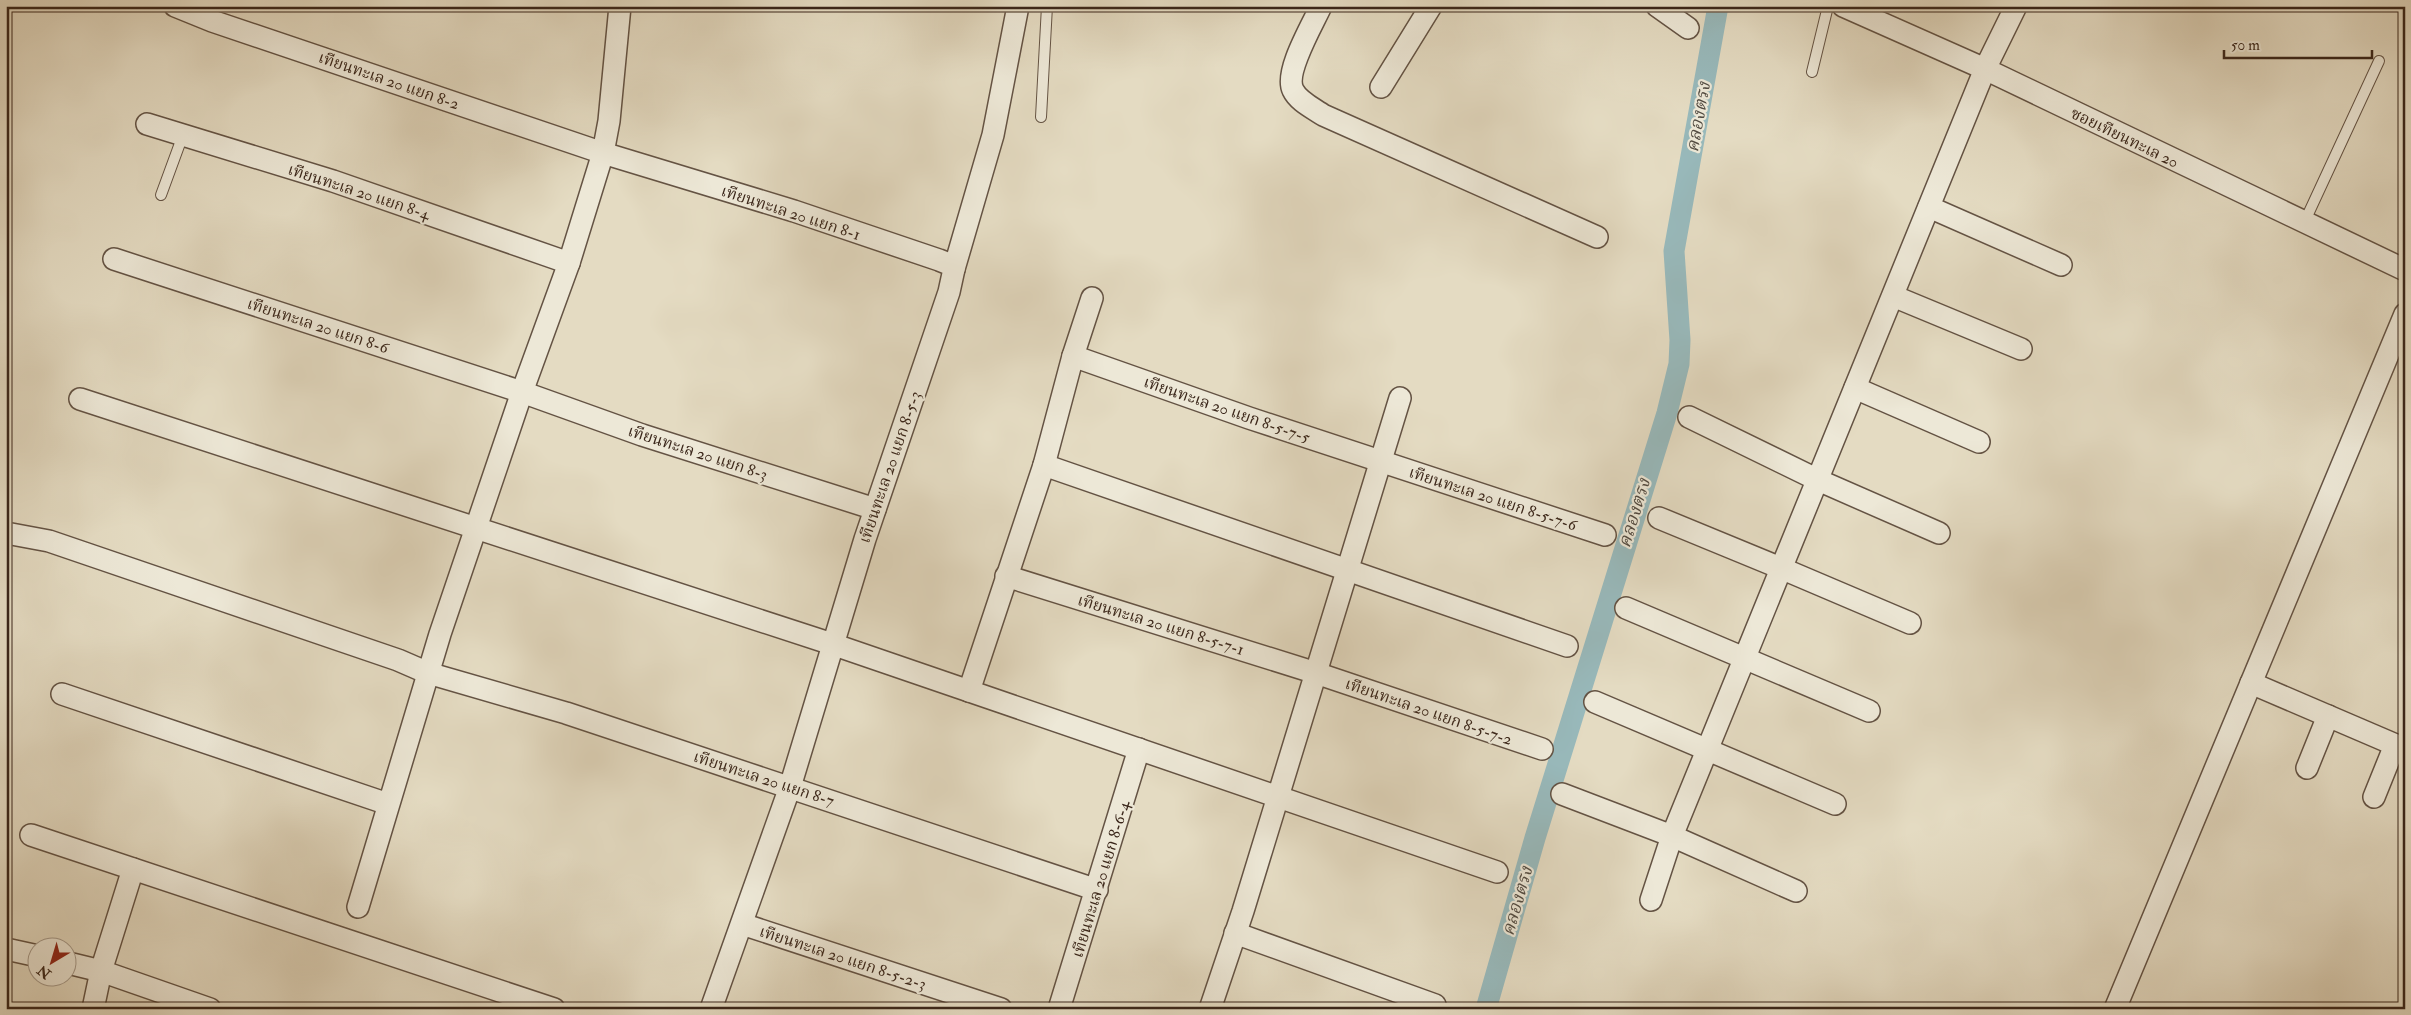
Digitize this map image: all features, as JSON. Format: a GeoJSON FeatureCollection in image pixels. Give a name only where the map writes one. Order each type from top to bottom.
{"type":"FeatureCollection","features":[{"type":"Feature","properties":{"kind":"street","name":"เทียนทะเล 20 แยก 8-2"},"geometry":{"type":"LineString","coordinates":[[175,6],[212,21],[603,153]]}},
{"type":"Feature","properties":{"kind":"street"},"geometry":{"type":"LineString","coordinates":[[358,907],[428,672],[478,528],[522,392],[569,263],[603,153],[609,121],[620,6]]}},
{"type":"Feature","properties":{"kind":"street"},"geometry":{"type":"LineString","coordinates":[[954,269],[993,135],[1018,6]]}},
{"type":"Feature","properties":{"kind":"street"},"geometry":{"type":"LineString","coordinates":[[1321,6],[1295,63],[1290,82],[1293,92],[1323,115],[1597,237]]}},
{"type":"Feature","properties":{"kind":"street"},"geometry":{"type":"LineString","coordinates":[[1381,87],[1431,6]]}},
{"type":"Feature","properties":{"kind":"street"},"geometry":{"type":"LineString","coordinates":[[1657,6],[1688,28]]}},
{"type":"Feature","properties":{"kind":"street","name":"ซอยเทียนทะเล 20"},"geometry":{"type":"LineString","coordinates":[[1843,6],[1986,69],[2405,270]]}},
{"type":"Feature","properties":{"kind":"street"},"geometry":{"type":"LineString","coordinates":[[1651,900],[1672,836],[1783,569],[1986,69],[2016,6]]}},
{"type":"Feature","properties":{"kind":"street","name":"เทียนทะเล 20 แยก 8-4"},"geometry":{"type":"LineString","coordinates":[[147,124],[333,181],[569,263]]}},
{"type":"Feature","properties":{"kind":"street","name":"เทียนทะเล 20 แยก 8-1"},"geometry":{"type":"LineString","coordinates":[[603,153],[794,211],[939,260],[954,269]]}},
{"type":"Feature","properties":{"kind":"street"},"geometry":{"type":"LineString","coordinates":[[1929,207],[2061,265]]}},
{"type":"Feature","properties":{"kind":"street","name":"เทียนทะเล 20 แยก 8-6"},"geometry":{"type":"LineString","coordinates":[[114,259],[522,392]]}},
{"type":"Feature","properties":{"kind":"street","name":"เทียนทะเล 20 แยก 8-5-3"},"geometry":{"type":"LineString","coordinates":[[711,1009],[790,787],[832,644],[875,509],[949,292],[954,269]]}},
{"type":"Feature","properties":{"kind":"street"},"geometry":{"type":"LineString","coordinates":[[1893,296],[2021,348]]}},
{"type":"Feature","properties":{"kind":"street"},"geometry":{"type":"LineString","coordinates":[[969,691],[1044,465],[1073,356],[1092,298]]}},
{"type":"Feature","properties":{"kind":"street"},"geometry":{"type":"LineString","coordinates":[[2115,1009],[2404,319]]}},
{"type":"Feature","properties":{"kind":"street","name":"เทียนทะเล 20 แยก 8-5-7-5"},"geometry":{"type":"LineString","coordinates":[[1073,356],[1380,461]]}},
{"type":"Feature","properties":{"kind":"street"},"geometry":{"type":"LineString","coordinates":[[1855,388],[1979,442]]}},
{"type":"Feature","properties":{"kind":"street","name":"เทียนทะเล 20 แยก 8-3"},"geometry":{"type":"LineString","coordinates":[[522,392],[642,435],[875,509]]}},
{"type":"Feature","properties":{"kind":"street"},"geometry":{"type":"LineString","coordinates":[[1210,1009],[1236,933],[1400,398]]}},
{"type":"Feature","properties":{"kind":"street"},"geometry":{"type":"LineString","coordinates":[[80,399],[832,644],[1497,872]]}},
{"type":"Feature","properties":{"kind":"street"},"geometry":{"type":"LineString","coordinates":[[1689,417],[1818,480],[1939,533]]}},
{"type":"Feature","properties":{"kind":"street","name":"เทียนทะเล 20 แยก 8-5-7-6"},"geometry":{"type":"LineString","coordinates":[[1380,461],[1605,535]]}},
{"type":"Feature","properties":{"kind":"street"},"geometry":{"type":"LineString","coordinates":[[1044,465],[1567,646]]}},
{"type":"Feature","properties":{"kind":"street"},"geometry":{"type":"LineString","coordinates":[[1659,518],[1910,623]]}},
{"type":"Feature","properties":{"kind":"street","name":"เทียนทะเล 20 แยก 8-7"},"geometry":{"type":"LineString","coordinates":[[6,533],[49,542],[428,672],[566,713],[1097,890]]}},
{"type":"Feature","properties":{"kind":"street","name":"เทียนทะเล 20 แยก 8-5-7-1"},"geometry":{"type":"LineString","coordinates":[[1006,576],[1316,673]]}},
{"type":"Feature","properties":{"kind":"street"},"geometry":{"type":"LineString","coordinates":[[1626,608],[1744,660],[1869,711]]}},
{"type":"Feature","properties":{"kind":"street","name":"เทียนทะเล 20 แยก 8-5-7-2"},"geometry":{"type":"LineString","coordinates":[[1316,673],[1542,749]]}},
{"type":"Feature","properties":{"kind":"street"},"geometry":{"type":"LineString","coordinates":[[2251,683],[2400,747],[2374,797]]}},
{"type":"Feature","properties":{"kind":"street"},"geometry":{"type":"LineString","coordinates":[[62,694],[388,804]]}},
{"type":"Feature","properties":{"kind":"street"},"geometry":{"type":"LineString","coordinates":[[1596,702],[1835,804]]}},
{"type":"Feature","properties":{"kind":"street"},"geometry":{"type":"LineString","coordinates":[[2307,768],[2328,716]]}},
{"type":"Feature","properties":{"kind":"street","name":"เทียนทะเล 20 แยก 8-6-4"},"geometry":{"type":"LineString","coordinates":[[1059,1009],[1140,749]]}},
{"type":"Feature","properties":{"kind":"street"},"geometry":{"type":"LineString","coordinates":[[1562,794],[1672,836],[1796,891]]}},
{"type":"Feature","properties":{"kind":"street"},"geometry":{"type":"LineString","coordinates":[[31,835],[554,1009]]}},
{"type":"Feature","properties":{"kind":"street"},"geometry":{"type":"LineString","coordinates":[[93,1009],[101,971],[133,869]]}},
{"type":"Feature","properties":{"kind":"street","name":"เทียนทะเล 20 แยก 8-5-2-3"},"geometry":{"type":"LineString","coordinates":[[742,924],[1001,1009]]}},
{"type":"Feature","properties":{"kind":"street"},"geometry":{"type":"LineString","coordinates":[[1236,933],[1435,1005]]}},
{"type":"Feature","properties":{"kind":"street"},"geometry":{"type":"LineString","coordinates":[[6,949],[28,954]]}},
{"type":"Feature","properties":{"kind":"street"},"geometry":{"type":"LineString","coordinates":[[78,965],[101,971],[210,1009]]}},
{"type":"Feature","properties":{"kind":"lane"},"geometry":{"type":"LineString","coordinates":[[1041,117],[1047,6]]}},
{"type":"Feature","properties":{"kind":"lane"},"geometry":{"type":"LineString","coordinates":[[1812,72],[1828,6]]}},
{"type":"Feature","properties":{"kind":"lane"},"geometry":{"type":"LineString","coordinates":[[2304,223],[2379,61]]}},
{"type":"Feature","properties":{"kind":"lane"},"geometry":{"type":"LineString","coordinates":[[161,195],[183,135]]}},
{"type":"Feature","properties":{"kind":"waterway","name":"คลองตรง"},"geometry":{"type":"LineString","coordinates":[[1486,1009],[1535,838],[1667,413],[1679,364],[1680,340],[1674,251],[1718,6]]}}]}
